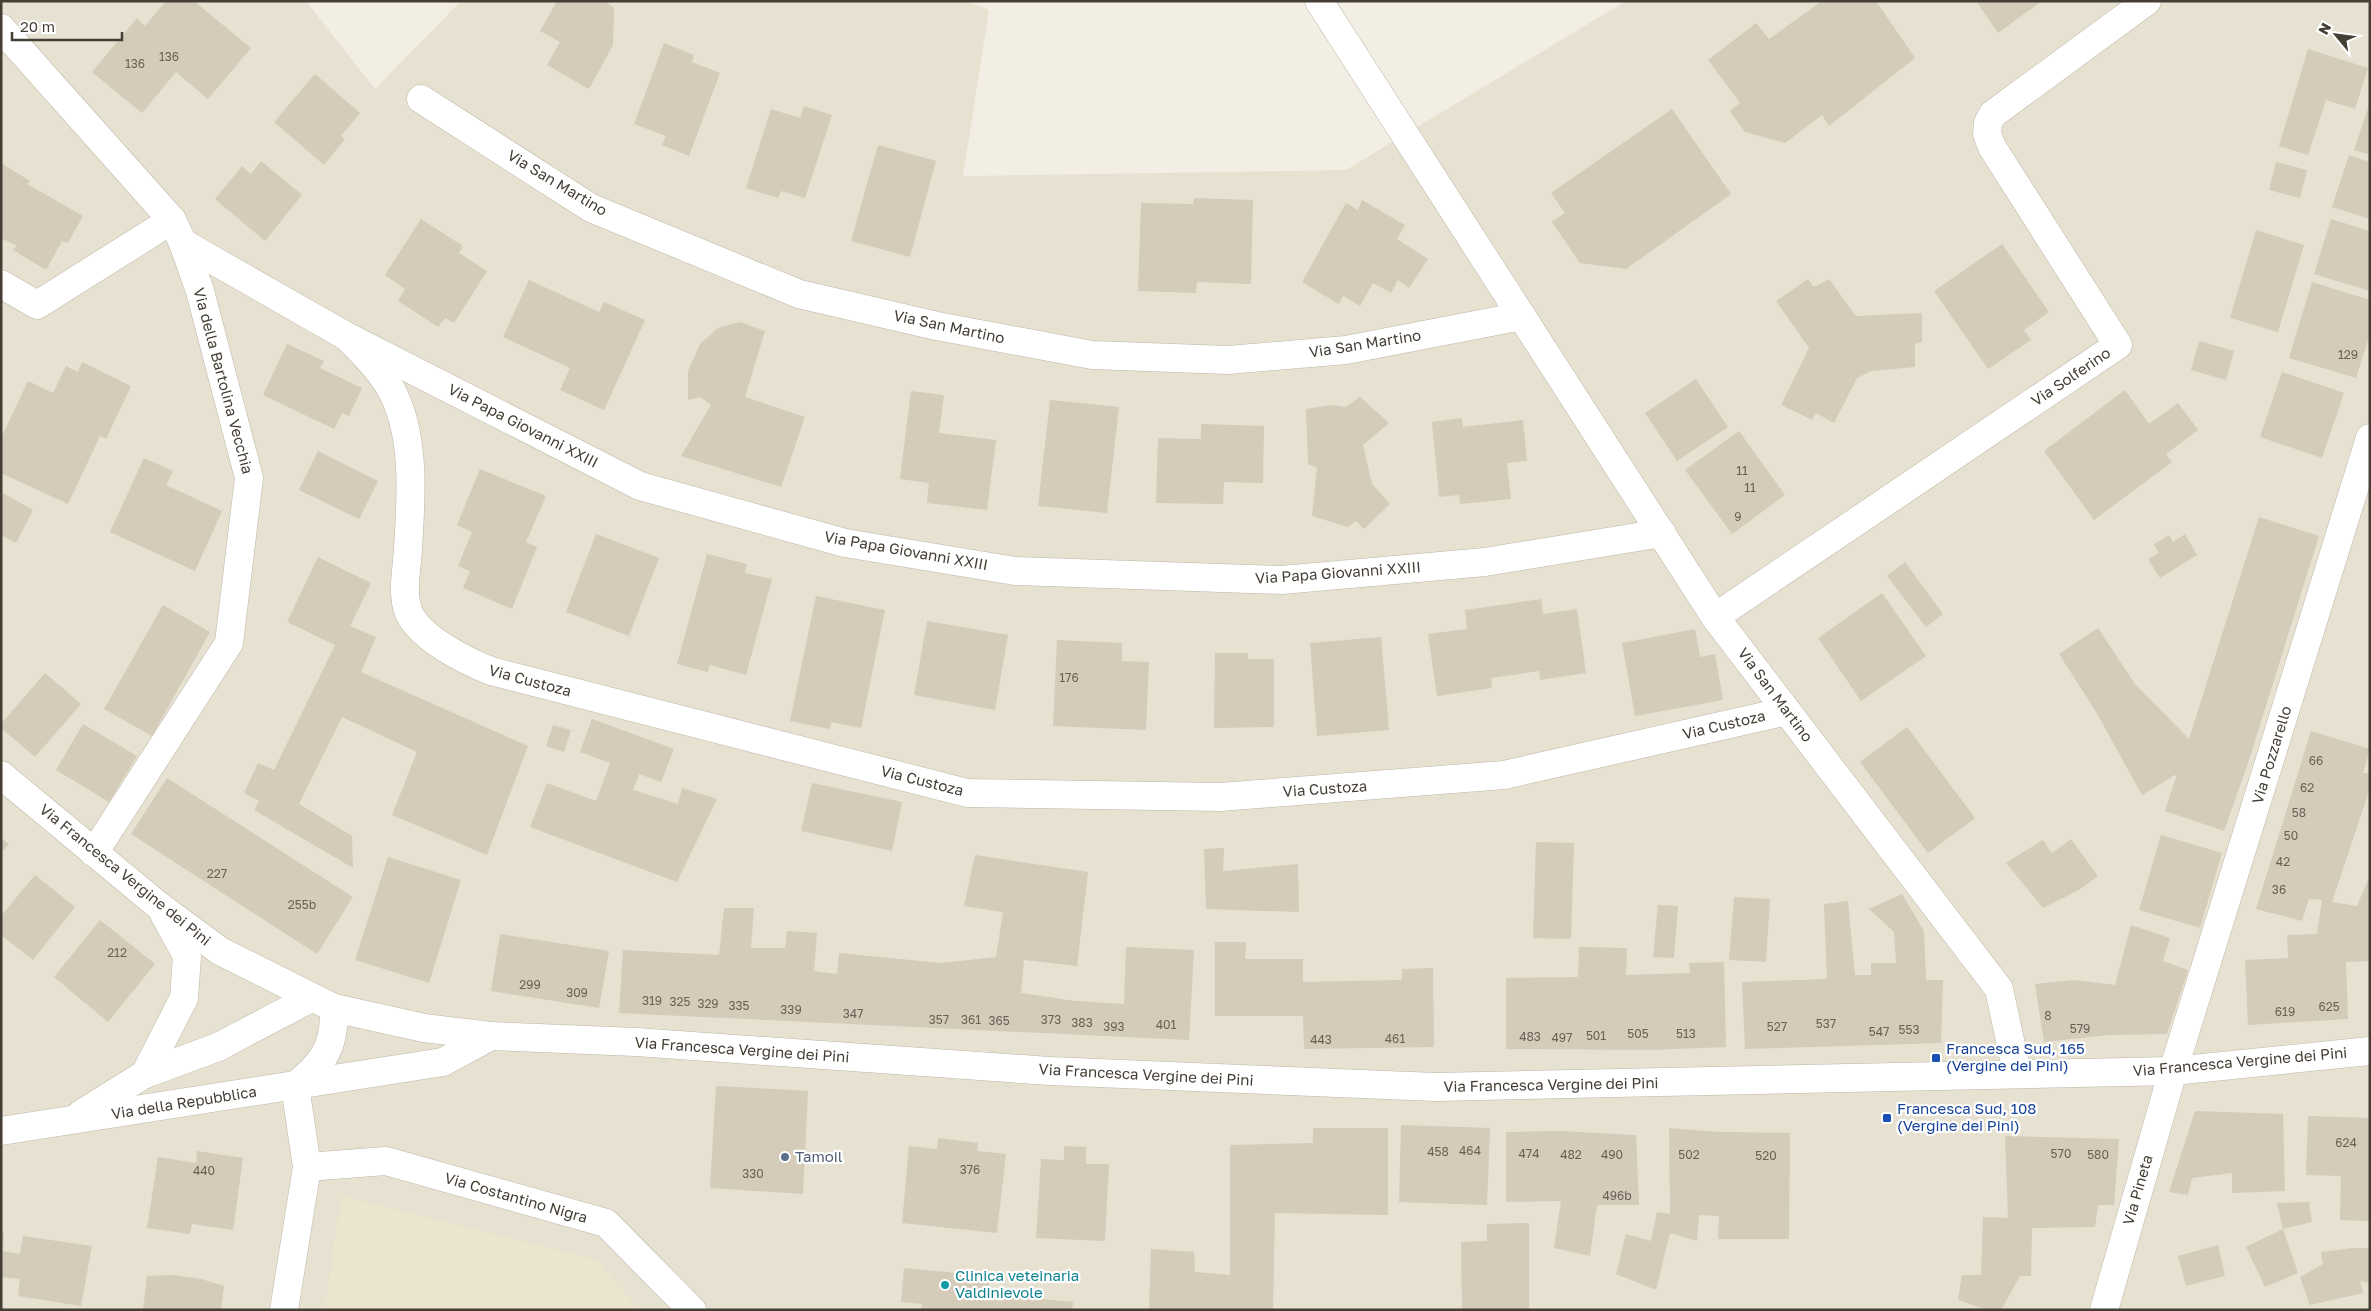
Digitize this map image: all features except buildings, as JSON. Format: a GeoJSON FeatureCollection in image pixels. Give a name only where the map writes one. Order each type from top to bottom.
{"type":"FeatureCollection","features":[{"type":"Feature","properties":{"kind":"street","name":"Via San Martino"},"geometry":{"type":"LineString","coordinates":[[1319,1],[1715,617],[1999,989],[2017,1073]]}},
{"type":"Feature","properties":{"kind":"street","name":"Via Solferino"},"geometry":{"type":"LineString","coordinates":[[1715,617],[2118,345],[2002,166],[1987,134],[1988,123],[1993,114],[2133,5]]}},
{"type":"Feature","properties":{"kind":"street","name":"Via della Bartolina Vecchia"},"geometry":{"type":"LineString","coordinates":[[1,28],[178,231],[200,291],[249,478],[229,643],[94,853]]}},
{"type":"Feature","properties":{"kind":"street","name":"Via San Martino"},"geometry":{"type":"LineString","coordinates":[[422,99],[592,208],[707,258],[799,294],[937,326],[1092,355],[1228,360],[1346,350],[1522,316]]}},
{"type":"Feature","properties":{"kind":"street"},"geometry":{"type":"LineString","coordinates":[[1,284],[37,305],[178,231]]}},
{"type":"Feature","properties":{"kind":"street","name":"Via Papa Giovanni XXIII"},"geometry":{"type":"LineString","coordinates":[[178,231],[346,336],[640,486],[845,543],[1015,571],[1282,580],[1485,562],[1662,532]]}},
{"type":"Feature","properties":{"kind":"street","name":"Via Custoza"},"geometry":{"type":"LineString","coordinates":[[346,336],[367,357],[385,380],[397,401],[402,416],[410,474],[405,592],[408,612],[414,622],[447,650],[469,662],[500,674],[966,793],[1220,797],[1504,775],[1787,712]]}},
{"type":"Feature","properties":{"kind":"street","name":"Via Pozzarello"},"geometry":{"type":"LineString","coordinates":[[2173,1071],[2370,438]]}},
{"type":"Feature","properties":{"kind":"street","name":"Via Francesca Vergine dei Pini"},"geometry":{"type":"LineString","coordinates":[[1,775],[159,906],[220,951],[322,1003],[424,1028],[491,1036],[636,1042],[1050,1071],[1435,1087],[2173,1071],[2370,1051]]}},
{"type":"Feature","properties":{"kind":"street"},"geometry":{"type":"LineString","coordinates":[[145,1074],[184,998],[187,956],[159,906]]}},
{"type":"Feature","properties":{"kind":"street"},"geometry":{"type":"LineString","coordinates":[[284,1310],[307,1167],[295,1086],[310,1074],[331,1046],[335,1026],[322,1003]]}},
{"type":"Feature","properties":{"kind":"street","name":"Via della Repubblica"},"geometry":{"type":"LineString","coordinates":[[73,1120],[145,1074],[218,1047],[322,1003]]}},
{"type":"Feature","properties":{"kind":"street","name":"Via della Repubblica"},"geometry":{"type":"LineString","coordinates":[[1,1131],[443,1062],[491,1036]]}},
{"type":"Feature","properties":{"kind":"street","name":"Via Pineta"},"geometry":{"type":"LineString","coordinates":[[2104,1310],[2173,1071]]}},
{"type":"Feature","properties":{"kind":"street","name":"Via Costantino Nigra"},"geometry":{"type":"LineString","coordinates":[[307,1167],[386,1161],[606,1223],[692,1310]]}},
{"type":"Feature","properties":{"kind":"shaded area"},"geometry":{"type":"Polygon","coordinates":[[[1,1],[306,1],[375,89],[461,1],[968,1],[989,10],[963,176],[1346,170],[1626,1],[2370,1],[2370,1310],[1,1310],[1,1]]]}},
{"type":"Feature","properties":{"kind":"shaded area"},"geometry":{"type":"Polygon","coordinates":[[[341,1196],[597,1260],[638,1310],[325,1310],[341,1196]]]}},
{"type":"Feature","properties":{"kind":"place","name":"Francesca Sud, 165 (Vergine dei Pini)"},"geometry":{"type":"Point","coordinates":[1936,1058]}},
{"type":"Feature","properties":{"kind":"place","name":"Francesca Sud, 108 (Vergine dei Pini)"},"geometry":{"type":"Point","coordinates":[1887,1118]}},
{"type":"Feature","properties":{"kind":"place","name":"Tamoil"},"geometry":{"type":"Point","coordinates":[785,1157]}},
{"type":"Feature","properties":{"kind":"place","name":"Clinica veteinaria Valdinievole"},"geometry":{"type":"Point","coordinates":[945,1285]}}]}
